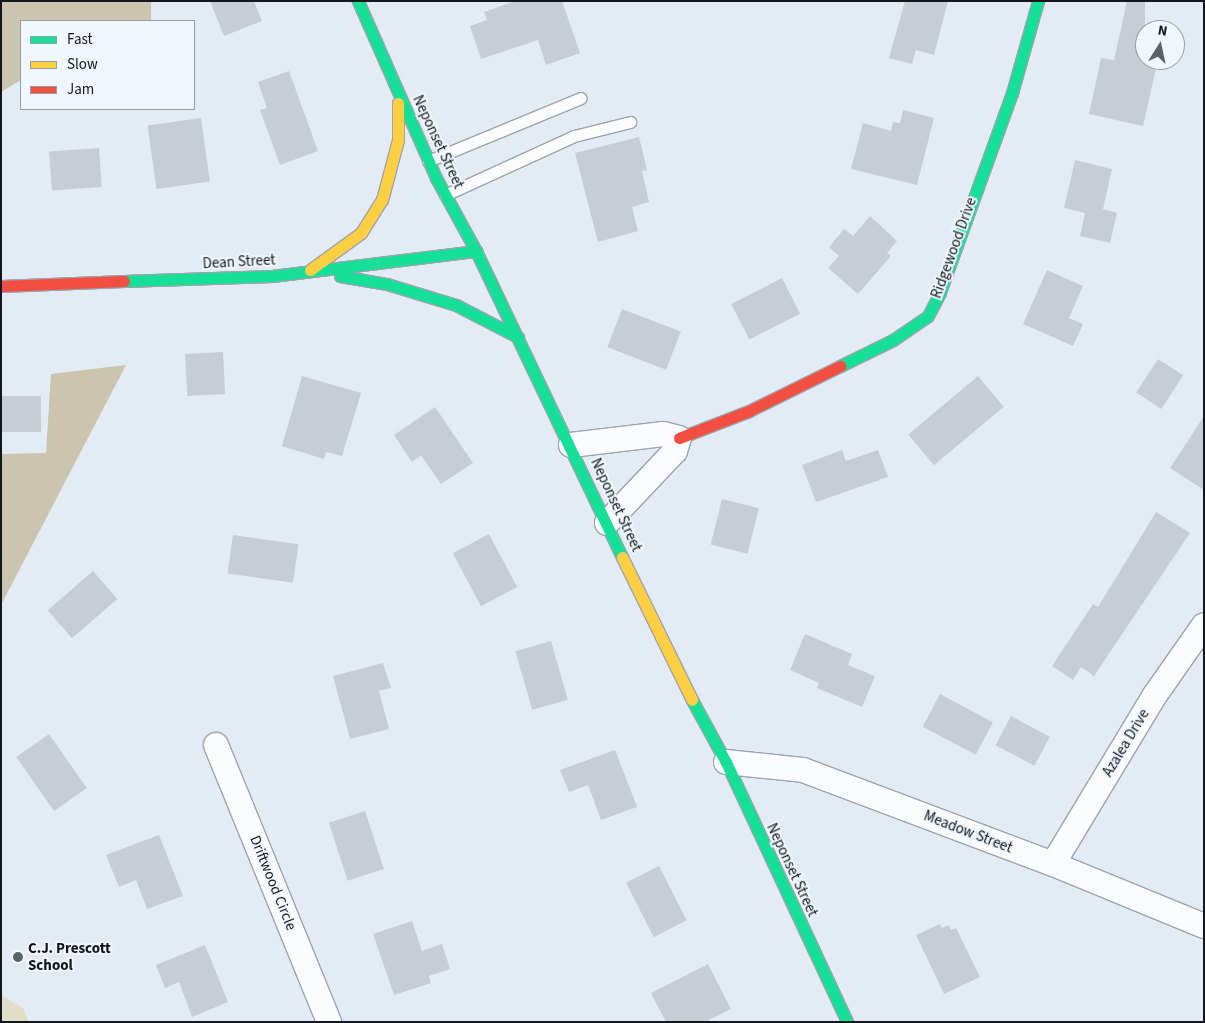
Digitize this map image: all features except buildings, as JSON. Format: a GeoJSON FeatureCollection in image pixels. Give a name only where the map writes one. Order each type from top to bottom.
{"type":"FeatureCollection","features":[{"type":"Feature","properties":{"kind":"main road","name":"Neponset Street"},"geometry":{"type":"LineString","coordinates":[[358,1],[428,161],[476,251],[571,445],[674,666],[726,762],[847,1022]]}},
{"type":"Feature","properties":{"kind":"main road","name":"Ridgewood Drive"},"geometry":{"type":"LineString","coordinates":[[679,438],[749,411],[894,340],[928,316],[940,292],[1012,93],[1038,1]]}},
{"type":"Feature","properties":{"kind":"main road"},"geometry":{"type":"LineString","coordinates":[[309,271],[361,234],[382,200],[398,140],[398,92]]}},
{"type":"Feature","properties":{"kind":"main road","name":"Dean Street"},"geometry":{"type":"LineString","coordinates":[[1,286],[272,276],[476,251]]}},
{"type":"Feature","properties":{"kind":"main road"},"geometry":{"type":"LineString","coordinates":[[309,271],[388,284],[456,305],[518,337]]}},
{"type":"Feature","properties":{"kind":"street","name":"Ridgewood Drive"},"geometry":{"type":"LineString","coordinates":[[571,445],[664,434],[679,438]]}},
{"type":"Feature","properties":{"kind":"street"},"geometry":{"type":"LineString","coordinates":[[607,523],[676,451],[679,438]]}},
{"type":"Feature","properties":{"kind":"street","name":"Azalea Drive"},"geometry":{"type":"LineString","coordinates":[[1053,864],[1155,695],[1204,625]]}},
{"type":"Feature","properties":{"kind":"street","name":"Driftwood Circle"},"geometry":{"type":"LineString","coordinates":[[216,745],[329,1022]]}},
{"type":"Feature","properties":{"kind":"street","name":"Meadow Street"},"geometry":{"type":"LineString","coordinates":[[726,762],[803,770],[1053,864],[1204,926]]}},
{"type":"Feature","properties":{"kind":"lane"},"geometry":{"type":"LineString","coordinates":[[428,161],[581,98]]}},
{"type":"Feature","properties":{"kind":"lane"},"geometry":{"type":"LineString","coordinates":[[445,195],[574,136],[630,122]]}},
{"type":"Feature","properties":{"kind":"shaded area"},"geometry":{"type":"Polygon","coordinates":[[[1,1],[151,1],[151,20],[20,20],[20,81],[1,92],[1,1]]]}},
{"type":"Feature","properties":{"kind":"shaded area"},"geometry":{"type":"Polygon","coordinates":[[[126,365],[1,605],[1,454],[46,453],[51,374],[126,365]]]}},
{"type":"Feature","properties":{"kind":"shaded area"},"geometry":{"type":"Polygon","coordinates":[[[1,995],[23,1008],[29,1022],[1,1022],[1,995]]]}},
{"type":"Feature","properties":{"kind":"traffic: fast"},"geometry":{"type":"LineString","coordinates":[[358,1],[436,178],[476,251],[622,557]]}},
{"type":"Feature","properties":{"kind":"traffic: fast"},"geometry":{"type":"LineString","coordinates":[[840,366],[893,340],[928,316],[940,292],[1012,93],[1038,1]]}},
{"type":"Feature","properties":{"kind":"traffic: fast"},"geometry":{"type":"LineString","coordinates":[[124,281],[272,276],[476,251]]}},
{"type":"Feature","properties":{"kind":"traffic: fast"},"geometry":{"type":"LineString","coordinates":[[340,276],[387,284],[456,305],[518,337]]}},
{"type":"Feature","properties":{"kind":"traffic: fast"},"geometry":{"type":"LineString","coordinates":[[692,700],[726,762],[847,1022]]}},
{"type":"Feature","properties":{"kind":"traffic: slow"},"geometry":{"type":"LineString","coordinates":[[310,270],[361,233],[382,200],[398,140],[398,103]]}},
{"type":"Feature","properties":{"kind":"traffic: slow"},"geometry":{"type":"LineString","coordinates":[[622,557],[692,700]]}},
{"type":"Feature","properties":{"kind":"traffic: jam"},"geometry":{"type":"LineString","coordinates":[[1,286],[124,281]]}},
{"type":"Feature","properties":{"kind":"traffic: jam"},"geometry":{"type":"LineString","coordinates":[[679,438],[749,411],[840,366]]}},
{"type":"Feature","properties":{"kind":"place","name":"C.J. Prescott School"},"geometry":{"type":"Point","coordinates":[18,957]}}]}
